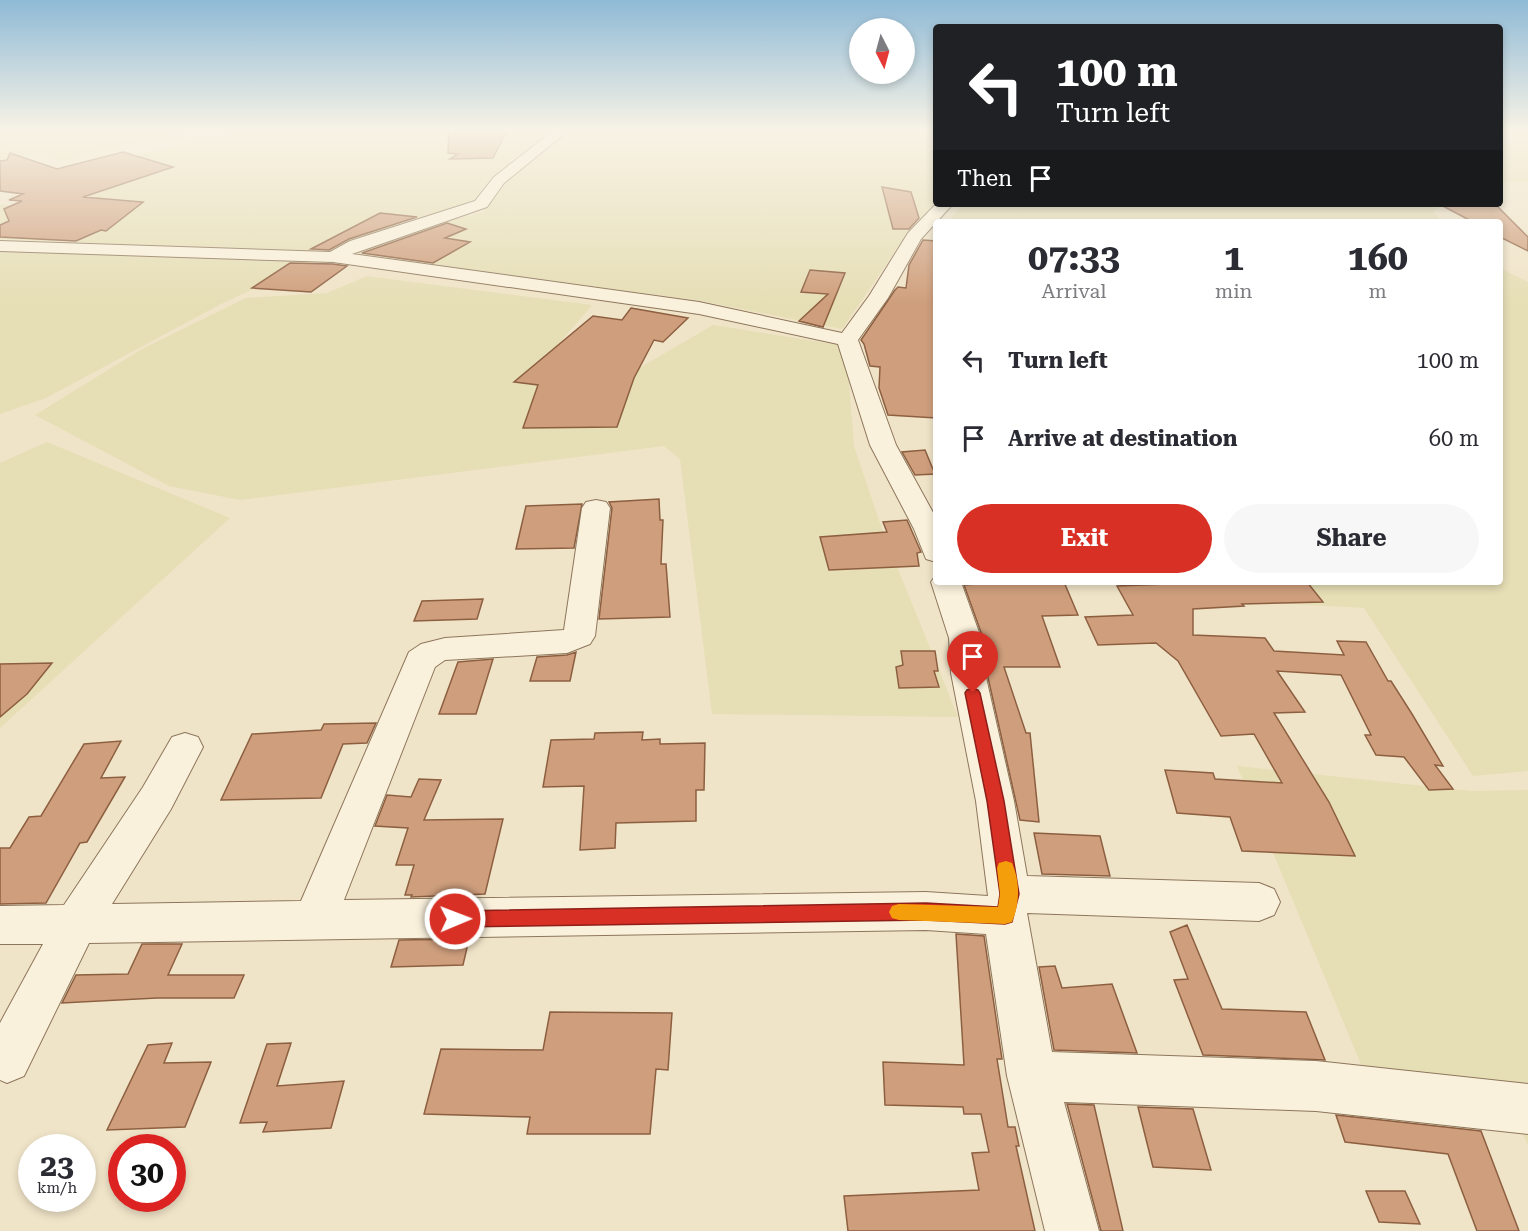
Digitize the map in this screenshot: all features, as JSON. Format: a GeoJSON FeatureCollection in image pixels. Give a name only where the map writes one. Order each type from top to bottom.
{"type":"FeatureCollection","features":[{"type":"Feature","properties":{"kind":"street"},"geometry":{"type":"LineString","coordinates":[[333,257],[356,245],[481,204],[493,187]]}},
{"type":"Feature","properties":{"kind":"street"},"geometry":{"type":"LineString","coordinates":[[848,340],[878,298],[914,237],[942,207]]}},
{"type":"Feature","properties":{"kind":"street"},"geometry":{"type":"LineString","coordinates":[[0,246],[333,257],[699,308],[848,340]]}},
{"type":"Feature","properties":{"kind":"street"},"geometry":{"type":"LineString","coordinates":[[848,340],[883,445],[928,530],[933,544]]}},
{"type":"Feature","properties":{"kind":"street"},"geometry":{"type":"LineString","coordinates":[[314,921],[421,660],[433,652],[445,649],[567,642],[579,636],[596,508]]}},
{"type":"Feature","properties":{"kind":"street"},"geometry":{"type":"LineString","coordinates":[[947,585],[965,638],[968,673],[995,801],[1007,905],[1032,1076],[1072,1231]]}},
{"type":"Feature","properties":{"kind":"street"},"geometry":{"type":"LineString","coordinates":[[7,1059],[76,922],[157,798],[185,747]]}},
{"type":"Feature","properties":{"kind":"street"},"geometry":{"type":"LineString","coordinates":[[0,925],[76,922],[314,921],[926,911],[1007,905],[1258,902]]}},
{"type":"Feature","properties":{"kind":"street"},"geometry":{"type":"LineString","coordinates":[[1032,1076],[1316,1086],[1528,1109]]}},
{"type":"Feature","properties":{"kind":"shaded area"},"geometry":{"type":"Polygon","coordinates":[[[33,187],[496,187],[475,211],[434,224],[483,212],[502,187],[933,187],[933,205],[897,249],[842,329],[702,301],[345,253],[0,239],[0,204],[32,208],[33,187]]]}},
{"type":"Feature","properties":{"kind":"shaded area"},"geometry":{"type":"Polygon","coordinates":[[[960,207],[1437,207],[1434,213],[1440,219],[950,219],[960,207]]]}},
{"type":"Feature","properties":{"kind":"shaded area"},"geometry":{"type":"Polygon","coordinates":[[[0,251],[314,260],[219,305],[46,398],[0,414],[0,251]]]}},
{"type":"Feature","properties":{"kind":"shaded area"},"geometry":{"type":"Polygon","coordinates":[[[1503,270],[1528,282],[1528,771],[1473,776],[1364,608],[1166,597],[1160,585],[1503,585],[1503,270]]]}},
{"type":"Feature","properties":{"kind":"shaded area"},"geometry":{"type":"Polygon","coordinates":[[[367,276],[592,305],[558,345],[641,367],[713,325],[846,346],[854,446],[883,532],[958,717],[712,714],[680,459],[664,446],[240,500],[169,486],[35,415],[142,349],[246,298],[327,293],[367,276]]]}},
{"type":"Feature","properties":{"kind":"shaded area"},"geometry":{"type":"Polygon","coordinates":[[[47,442],[230,518],[0,728],[0,463],[47,442]]]}},
{"type":"Feature","properties":{"kind":"shaded area"},"geometry":{"type":"Polygon","coordinates":[[[1237,766],[1471,791],[1528,790],[1528,1145],[1517,1121],[1377,1103],[1237,766]]]}},
{"type":"Feature","properties":{"kind":"building"},"geometry":{"type":"Polygon","coordinates":[[[0,187],[112,187],[83,197],[143,202],[106,231],[101,230],[76,241],[0,237],[0,225],[9,221],[4,209],[22,201],[9,200],[23,194],[0,191],[0,187]]]}},
{"type":"Feature","properties":{"kind":"building"},"geometry":{"type":"Polygon","coordinates":[[[882,187],[911,192],[919,218],[909,229],[893,229],[882,187]]]}},
{"type":"Feature","properties":{"kind":"building"},"geometry":{"type":"Polygon","coordinates":[[[1445,207],[1498,207],[1528,237],[1528,251],[1503,238],[1503,219],[1467,219],[1445,207]]]}},
{"type":"Feature","properties":{"kind":"building"},"geometry":{"type":"Polygon","coordinates":[[[380,213],[417,217],[349,239],[329,250],[311,249],[380,213]]]}},
{"type":"Feature","properties":{"kind":"building"},"geometry":{"type":"Polygon","coordinates":[[[447,223],[466,229],[445,238],[470,242],[433,263],[362,253],[447,223]]]}},
{"type":"Feature","properties":{"kind":"building"},"geometry":{"type":"Polygon","coordinates":[[[923,240],[933,241],[933,418],[888,415],[879,388],[880,367],[870,366],[861,340],[895,290],[898,287],[906,288],[909,265],[923,240]]]}},
{"type":"Feature","properties":{"kind":"building"},"geometry":{"type":"Polygon","coordinates":[[[290,263],[347,266],[311,292],[252,288],[290,263]]]}},
{"type":"Feature","properties":{"kind":"building"},"geometry":{"type":"Polygon","coordinates":[[[810,270],[845,273],[823,327],[799,321],[828,294],[801,292],[810,270]]]}},
{"type":"Feature","properties":{"kind":"building"},"geometry":{"type":"Polygon","coordinates":[[[631,308],[688,318],[663,342],[654,340],[634,378],[617,427],[523,428],[538,385],[514,382],[593,316],[622,320],[631,308]]]}},
{"type":"Feature","properties":{"kind":"building"},"geometry":{"type":"Polygon","coordinates":[[[925,450],[933,474],[915,475],[902,452],[925,450]]]}},
{"type":"Feature","properties":{"kind":"building"},"geometry":{"type":"Polygon","coordinates":[[[659,499],[660,520],[663,520],[661,564],[666,564],[670,617],[599,619],[612,508],[609,502],[659,499]]]}},
{"type":"Feature","properties":{"kind":"building"},"geometry":{"type":"Polygon","coordinates":[[[582,504],[574,548],[516,549],[526,506],[582,504]]]}},
{"type":"Feature","properties":{"kind":"building"},"geometry":{"type":"Polygon","coordinates":[[[907,520],[921,552],[917,553],[919,566],[829,570],[820,537],[887,532],[883,522],[907,520]]]}},
{"type":"Feature","properties":{"kind":"building"},"geometry":{"type":"Polygon","coordinates":[[[964,585],[1065,585],[1078,615],[1042,616],[1060,667],[1004,667],[1026,733],[1030,733],[1039,822],[1020,820],[987,673],[983,638],[964,585]]]}},
{"type":"Feature","properties":{"kind":"building"},"geometry":{"type":"Polygon","coordinates":[[[1309,585],[1323,602],[1242,604],[1244,606],[1193,609],[1193,635],[1265,638],[1274,651],[1344,655],[1337,641],[1366,642],[1388,681],[1391,681],[1443,766],[1435,765],[1453,789],[1429,790],[1404,757],[1376,755],[1365,735],[1371,735],[1341,675],[1277,671],[1305,712],[1274,713],[1329,802],[1355,856],[1242,851],[1230,817],[1177,813],[1165,770],[1213,773],[1215,779],[1282,783],[1254,734],[1221,736],[1178,661],[1156,643],[1098,645],[1085,617],[1133,615],[1117,586],[1309,585]]]}},
{"type":"Feature","properties":{"kind":"building"},"geometry":{"type":"Polygon","coordinates":[[[483,599],[477,619],[414,621],[422,601],[483,599]]]}},
{"type":"Feature","properties":{"kind":"building"},"geometry":{"type":"Polygon","coordinates":[[[901,651],[935,651],[938,671],[934,671],[939,687],[899,688],[896,667],[903,665],[901,651]]]}},
{"type":"Feature","properties":{"kind":"building"},"geometry":{"type":"Polygon","coordinates":[[[576,652],[570,681],[530,681],[537,657],[567,655],[576,652]]]}},
{"type":"Feature","properties":{"kind":"building"},"geometry":{"type":"Polygon","coordinates":[[[493,659],[476,714],[439,714],[458,662],[493,659]]]}},
{"type":"Feature","properties":{"kind":"building"},"geometry":{"type":"Polygon","coordinates":[[[52,663],[27,694],[0,717],[0,664],[52,663]]]}},
{"type":"Feature","properties":{"kind":"building"},"geometry":{"type":"Polygon","coordinates":[[[376,723],[367,743],[343,744],[321,798],[221,800],[252,734],[321,730],[324,724],[376,723]]]}},
{"type":"Feature","properties":{"kind":"building"},"geometry":{"type":"Polygon","coordinates":[[[643,732],[642,740],[660,739],[660,744],[705,743],[704,790],[696,790],[696,821],[616,823],[615,848],[580,850],[584,786],[543,787],[551,740],[594,739],[595,733],[643,732]]]}},
{"type":"Feature","properties":{"kind":"building"},"geometry":{"type":"Polygon","coordinates":[[[121,741],[101,778],[125,777],[87,842],[80,843],[46,903],[0,904],[0,848],[10,848],[29,817],[41,816],[84,744],[121,741]]]}},
{"type":"Feature","properties":{"kind":"building"},"geometry":{"type":"Polygon","coordinates":[[[419,779],[441,780],[424,820],[503,819],[485,894],[411,897],[412,895],[405,895],[414,865],[396,865],[408,828],[375,826],[387,795],[411,797],[419,779]]]}},
{"type":"Feature","properties":{"kind":"building"},"geometry":{"type":"Polygon","coordinates":[[[1034,833],[1100,836],[1110,876],[1042,874],[1034,833]]]}},
{"type":"Feature","properties":{"kind":"building"},"geometry":{"type":"Polygon","coordinates":[[[1187,925],[1222,1009],[1306,1012],[1325,1060],[1203,1055],[1174,980],[1188,979],[1170,932],[1187,925]]]}},
{"type":"Feature","properties":{"kind":"building"},"geometry":{"type":"Polygon","coordinates":[[[956,934],[984,936],[1002,1059],[997,1059],[1008,1127],[1015,1127],[1019,1146],[1016,1146],[1035,1231],[848,1231],[844,1196],[979,1190],[972,1153],[989,1152],[981,1114],[964,1114],[963,1107],[885,1105],[883,1062],[964,1065],[956,934]]]}},
{"type":"Feature","properties":{"kind":"building"},"geometry":{"type":"Polygon","coordinates":[[[469,939],[463,965],[391,967],[399,940],[469,939]]]}},
{"type":"Feature","properties":{"kind":"building"},"geometry":{"type":"Polygon","coordinates":[[[142,944],[182,944],[168,975],[244,975],[234,998],[157,998],[62,1003],[76,975],[128,974],[142,944]]]}},
{"type":"Feature","properties":{"kind":"building"},"geometry":{"type":"Polygon","coordinates":[[[1055,966],[1062,988],[1112,984],[1137,1053],[1054,1050],[1039,967],[1055,966]]]}},
{"type":"Feature","properties":{"kind":"building"},"geometry":{"type":"Polygon","coordinates":[[[550,1012],[672,1013],[668,1070],[656,1069],[650,1134],[527,1134],[530,1117],[424,1114],[441,1049],[543,1050],[550,1012]]]}},
{"type":"Feature","properties":{"kind":"building"},"geometry":{"type":"Polygon","coordinates":[[[172,1043],[164,1063],[211,1062],[185,1127],[107,1130],[148,1045],[172,1043]]]}},
{"type":"Feature","properties":{"kind":"building"},"geometry":{"type":"Polygon","coordinates":[[[291,1043],[277,1086],[344,1081],[331,1128],[263,1132],[267,1122],[240,1123],[267,1044],[291,1043]]]}},
{"type":"Feature","properties":{"kind":"building"},"geometry":{"type":"Polygon","coordinates":[[[1067,1104],[1094,1105],[1123,1231],[1101,1231],[1067,1104]]]}},
{"type":"Feature","properties":{"kind":"building"},"geometry":{"type":"Polygon","coordinates":[[[1138,1107],[1193,1109],[1211,1170],[1153,1167],[1138,1107]]]}},
{"type":"Feature","properties":{"kind":"building"},"geometry":{"type":"Polygon","coordinates":[[[1336,1115],[1481,1131],[1519,1231],[1477,1231],[1448,1154],[1345,1142],[1336,1115]]]}},
{"type":"Feature","properties":{"kind":"building"},"geometry":{"type":"Polygon","coordinates":[[[1366,1191],[1405,1191],[1420,1224],[1379,1222],[1366,1191]]]}},
{"type":"Feature","properties":{"kind":"slow traffic"},"geometry":{"type":"LineString","coordinates":[[899,912],[926,911],[1005,916],[1010,894],[1006,868]]}},
{"type":"Feature","properties":{"kind":"route"},"geometry":{"type":"LineString","coordinates":[[455,919],[926,911],[1005,916],[1010,894],[995,801],[973,693]]}}]}
